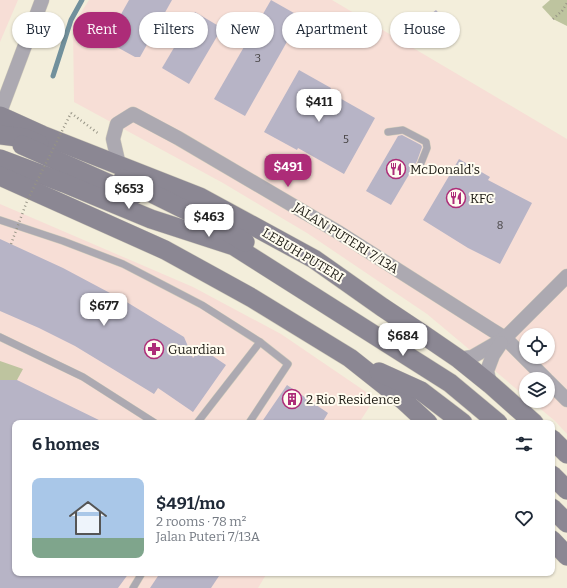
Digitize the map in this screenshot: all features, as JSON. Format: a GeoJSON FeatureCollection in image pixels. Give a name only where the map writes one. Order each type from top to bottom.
{"type":"FeatureCollection","features":[{"type":"Feature","properties":{"kind":"main road","name":"LEBUH PUTERI"},"geometry":{"type":"LineString","coordinates":[[0,116],[200,197],[314,258],[382,307],[459,359],[531,420]]}},
{"type":"Feature","properties":{"kind":"main road"},"geometry":{"type":"LineString","coordinates":[[0,136],[36,150],[155,204],[234,246],[450,383]]}},
{"type":"Feature","properties":{"kind":"main road"},"geometry":{"type":"LineString","coordinates":[[0,136],[25,138],[67,154],[164,198],[216,224],[412,344]]}},
{"type":"Feature","properties":{"kind":"main road"},"geometry":{"type":"LineString","coordinates":[[0,159],[64,183],[151,219],[234,246]]}},
{"type":"Feature","properties":{"kind":"main road"},"geometry":{"type":"LineString","coordinates":[[0,176],[165,250],[252,298],[350,358],[421,391],[459,420]]}},
{"type":"Feature","properties":{"kind":"main road"},"geometry":{"type":"LineString","coordinates":[[382,307],[412,344],[450,383],[494,420]]}},
{"type":"Feature","properties":{"kind":"main road"},"geometry":{"type":"LineString","coordinates":[[350,358],[403,400],[425,420]]}},
{"type":"Feature","properties":{"kind":"main road"},"geometry":{"type":"LineString","coordinates":[[555,442],[567,454]]}},
{"type":"Feature","properties":{"kind":"main road"},"geometry":{"type":"LineString","coordinates":[[555,478],[567,490]]}},
{"type":"Feature","properties":{"kind":"main road"},"geometry":{"type":"LineString","coordinates":[[555,511],[567,523]]}},
{"type":"Feature","properties":{"kind":"main road"},"geometry":{"type":"LineString","coordinates":[[555,543],[567,556]]}},
{"type":"Feature","properties":{"kind":"street"},"geometry":{"type":"LineString","coordinates":[[0,112],[42,0]]}},
{"type":"Feature","properties":{"kind":"street","name":"JALAN PUTERI 7/13A"},"geometry":{"type":"LineString","coordinates":[[119,165],[113,139],[117,124],[133,114],[178,138],[338,232],[505,338]]}},
{"type":"Feature","properties":{"kind":"street"},"geometry":{"type":"LineString","coordinates":[[490,384],[487,371],[493,356],[505,338],[567,276]]}},
{"type":"Feature","properties":{"kind":"street"},"geometry":{"type":"LineString","coordinates":[[459,359],[472,357],[505,338]]}},
{"type":"Feature","properties":{"kind":"street"},"geometry":{"type":"LineString","coordinates":[[505,338],[539,372]]}},
{"type":"Feature","properties":{"kind":"street"},"geometry":{"type":"LineString","coordinates":[[555,388],[567,400]]}},
{"type":"Feature","properties":{"kind":"lane"},"geometry":{"type":"LineString","coordinates":[[388,132],[403,130],[426,142],[427,148],[419,168]]}},
{"type":"Feature","properties":{"kind":"lane"},"geometry":{"type":"LineString","coordinates":[[0,220],[63,241],[123,264],[202,305],[260,342],[288,364],[251,420]]}},
{"type":"Feature","properties":{"kind":"lane"},"geometry":{"type":"LineString","coordinates":[[0,337],[83,377],[150,420]]}},
{"type":"Feature","properties":{"kind":"lane"},"geometry":{"type":"LineString","coordinates":[[199,420],[260,342]]}},
{"type":"Feature","properties":{"kind":"lane"},"geometry":{"type":"LineString","coordinates":[[132,588],[140,576]]}},
{"type":"Feature","properties":{"kind":"path"},"geometry":{"type":"LineString","coordinates":[[554,19],[567,3]]}},
{"type":"Feature","properties":{"kind":"path"},"geometry":{"type":"LineString","coordinates":[[11,244],[27,201],[71,113],[99,134]]}},
{"type":"Feature","properties":{"kind":"shaded area"},"geometry":{"type":"Polygon","coordinates":[[[0,0],[18,0],[12,12],[0,42],[0,0]]]}},
{"type":"Feature","properties":{"kind":"shaded area"},"geometry":{"type":"Polygon","coordinates":[[[89,0],[332,0],[352,12],[282,12],[282,48],[382,48],[382,30],[390,34],[390,48],[413,48],[567,139],[567,434],[555,420],[539,408],[555,408],[555,372],[519,372],[519,391],[427,314],[307,233],[223,183],[74,102],[73,48],[131,48],[131,12],[81,12],[89,0]]]}},
{"type":"Feature","properties":{"kind":"shaded area"},"geometry":{"type":"Polygon","coordinates":[[[0,204],[193,287],[281,334],[375,398],[361,420],[12,420],[12,576],[265,576],[258,588],[0,588],[0,204]]]}},
{"type":"Feature","properties":{"kind":"green space"},"geometry":{"type":"Polygon","coordinates":[[[550,0],[567,0],[567,26],[553,19],[542,7],[550,0]]]}},
{"type":"Feature","properties":{"kind":"green space"},"geometry":{"type":"Polygon","coordinates":[[[0,361],[23,369],[17,380],[0,380],[0,361]]]}},
{"type":"Feature","properties":{"kind":"building"},"geometry":{"type":"Polygon","coordinates":[[[129,0],[172,0],[165,12],[139,12],[139,48],[145,48],[140,57],[135,57],[119,48],[131,48],[131,12],[122,12],[129,0]]]}},
{"type":"Feature","properties":{"kind":"building"},"geometry":{"type":"Polygon","coordinates":[[[271,0],[292,12],[282,12],[282,48],[283,48],[245,116],[214,99],[243,48],[274,48],[274,12],[264,12],[271,0]]]}},
{"type":"Feature","properties":{"kind":"building"},"geometry":{"type":"Polygon","coordinates":[[[208,20],[216,24],[216,38],[189,84],[162,68],[174,48],[208,48],[208,20]]]}},
{"type":"Feature","properties":{"kind":"building"},"geometry":{"type":"Polygon","coordinates":[[[299,70],[331,88],[329,92],[375,118],[344,174],[298,148],[297,150],[264,132],[299,70]]]}},
{"type":"Feature","properties":{"kind":"building"},"geometry":{"type":"Polygon","coordinates":[[[402,135],[421,145],[422,147],[417,161],[391,205],[366,191],[398,136],[402,135]]]}},
{"type":"Feature","properties":{"kind":"building"},"geometry":{"type":"Polygon","coordinates":[[[459,159],[490,177],[488,180],[532,203],[500,264],[468,248],[423,220],[459,159]]]}},
{"type":"Feature","properties":{"kind":"building"},"geometry":{"type":"Polygon","coordinates":[[[0,239],[63,268],[125,301],[184,337],[193,358],[201,348],[226,365],[193,412],[158,388],[154,394],[75,346],[0,311],[0,239]]]}},
{"type":"Feature","properties":{"kind":"building"},"geometry":{"type":"Polygon","coordinates":[[[0,380],[17,380],[99,420],[12,420],[12,576],[127,576],[118,588],[0,588],[0,380]]]}},
{"type":"Feature","properties":{"kind":"building","name":"2 Rio Residence"},"geometry":{"type":"Polygon","coordinates":[[[287,385],[328,413],[324,420],[263,420],[287,385]]]}},
{"type":"Feature","properties":{"kind":"building"},"geometry":{"type":"Polygon","coordinates":[[[158,576],[219,576],[211,588],[150,588],[158,576]]]}},
{"type":"Feature","properties":{"kind":"waterway"},"geometry":{"type":"LineString","coordinates":[[53,76],[71,20],[82,0]]}},
{"type":"Feature","properties":{"kind":"place","name":"McDonald's"},"geometry":{"type":"Point","coordinates":[396,169]}},
{"type":"Feature","properties":{"kind":"place","name":"KFC"},"geometry":{"type":"Point","coordinates":[456,198]}},
{"type":"Feature","properties":{"kind":"place","name":"Guardian"},"geometry":{"type":"Point","coordinates":[154,349]}},
{"type":"Feature","properties":{"kind":"place","name":"2 Rio Residence"},"geometry":{"type":"Point","coordinates":[292,399]}}]}
